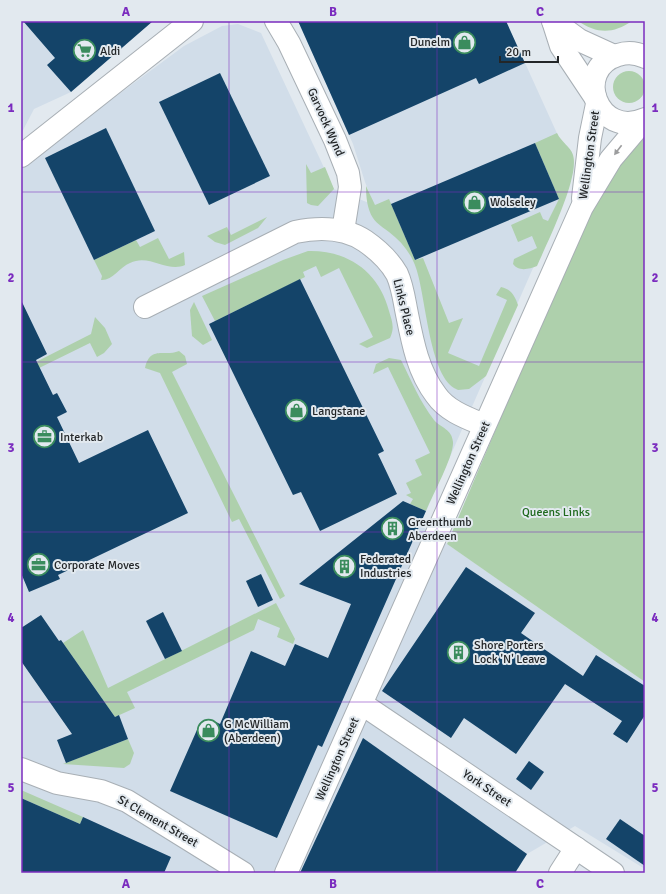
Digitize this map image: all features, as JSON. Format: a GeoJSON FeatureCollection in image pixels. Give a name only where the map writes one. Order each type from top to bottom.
{"type":"FeatureCollection","features":[{"type":"Feature","properties":{"kind":"street"},"geometry":{"type":"LineString","coordinates":[[21,156],[192,21]]}},
{"type":"Feature","properties":{"kind":"street","name":"Garvock Wynd"},"geometry":{"type":"LineString","coordinates":[[276,21],[293,50],[335,140],[348,173],[350,187],[343,231]]}},
{"type":"Feature","properties":{"kind":"street"},"geometry":{"type":"LineString","coordinates":[[644,120],[633,123],[622,123],[603,113],[561,46],[553,21],[579,40],[614,56],[633,53],[645,57]]}},
{"type":"Feature","properties":{"kind":"street","name":"Wellington Street"},"geometry":{"type":"LineString","coordinates":[[582,207],[596,100],[595,78],[606,61],[614,56]]}},
{"type":"Feature","properties":{"kind":"street","name":"Wellington Street"},"geometry":{"type":"LineString","coordinates":[[286,873],[582,207],[611,159],[644,120]]}},
{"type":"Feature","properties":{"kind":"street","name":"Links Place"},"geometry":{"type":"LineString","coordinates":[[145,307],[295,232],[315,229],[343,231],[359,237],[377,250],[389,262],[397,274],[417,358],[435,395],[455,412],[484,425]]}},
{"type":"Feature","properties":{"kind":"street","name":"York Street"},"geometry":{"type":"LineString","coordinates":[[362,704],[613,873]]}},
{"type":"Feature","properties":{"kind":"street","name":"St Clement Street"},"geometry":{"type":"LineString","coordinates":[[21,769],[57,783],[101,791],[127,801],[243,873]]}},
{"type":"Feature","properties":{"kind":"street"},"geometry":{"type":"LineString","coordinates":[[560,873],[576,848]]}},
{"type":"Feature","properties":{"kind":"shaded area"},"geometry":{"type":"Polygon","coordinates":[[[21,21],[153,21],[71,92],[34,109],[21,134],[21,21]]]}},
{"type":"Feature","properties":{"kind":"shaded area"},"geometry":{"type":"Polygon","coordinates":[[[298,21],[506,21],[560,140],[572,152],[574,165],[573,173],[566,193],[420,525],[645,682],[645,869],[575,826],[527,854],[515,873],[21,873],[21,141],[38,153],[42,151],[184,46],[222,26],[238,24],[261,33],[334,189],[374,205],[353,144],[298,21]]]}},
{"type":"Feature","properties":{"kind":"green space"},"geometry":{"type":"Polygon","coordinates":[[[578,21],[632,21],[618,28],[605,31],[592,28],[578,21]]]}},
{"type":"Feature","properties":{"kind":"green space"},"geometry":{"type":"Polygon","coordinates":[[[626,71],[632,71],[642,78],[645,87],[644,93],[638,100],[632,103],[626,103],[616,96],[613,90],[613,84],[620,74],[626,71]]]}},
{"type":"Feature","properties":{"kind":"green space"},"geometry":{"type":"Polygon","coordinates":[[[557,133],[573,155],[574,165],[572,178],[555,227],[537,266],[521,269],[515,267],[513,264],[514,259],[537,248],[532,236],[518,242],[511,225],[540,212],[543,219],[548,221],[559,199],[535,143],[557,133]]]}},
{"type":"Feature","properties":{"kind":"green space","name":"Queens Links"},"geometry":{"type":"Polygon","coordinates":[[[645,136],[645,682],[447,544],[556,288],[612,168],[635,142],[645,136]]]}},
{"type":"Feature","properties":{"kind":"green space"},"geometry":{"type":"Polygon","coordinates":[[[306,164],[311,173],[325,167],[334,189],[318,206],[307,203],[306,164]]]}},
{"type":"Feature","properties":{"kind":"green space"},"geometry":{"type":"Polygon","coordinates":[[[366,186],[375,205],[389,199],[415,260],[423,258],[449,323],[463,318],[448,353],[479,366],[507,300],[496,295],[501,287],[512,293],[518,305],[486,376],[469,389],[458,390],[454,388],[446,379],[439,367],[429,333],[414,263],[401,243],[373,218],[368,207],[366,186]]]}},
{"type":"Feature","properties":{"kind":"green space"},"geometry":{"type":"Polygon","coordinates":[[[267,217],[258,228],[225,245],[215,242],[207,236],[227,227],[231,235],[267,217]]]}},
{"type":"Feature","properties":{"kind":"green space"},"geometry":{"type":"Polygon","coordinates":[[[158,238],[169,259],[184,252],[185,265],[171,267],[151,261],[137,261],[126,265],[109,278],[101,280],[102,276],[94,260],[136,240],[140,247],[158,238]]]}},
{"type":"Feature","properties":{"kind":"green space"},"geometry":{"type":"Polygon","coordinates":[[[308,251],[336,254],[349,259],[370,275],[378,285],[389,311],[393,328],[390,338],[367,348],[359,344],[373,337],[339,268],[321,277],[316,266],[303,272],[305,277],[215,321],[202,296],[283,260],[308,251]]]}},
{"type":"Feature","properties":{"kind":"green space"},"geometry":{"type":"Polygon","coordinates":[[[194,302],[212,340],[203,345],[192,336],[190,310],[194,302]]]}},
{"type":"Feature","properties":{"kind":"green space"},"geometry":{"type":"Polygon","coordinates":[[[95,317],[105,328],[112,344],[104,353],[97,357],[90,343],[35,370],[32,364],[91,334],[95,317]]]}},
{"type":"Feature","properties":{"kind":"green space"},"geometry":{"type":"Polygon","coordinates":[[[179,351],[185,356],[187,364],[172,372],[285,596],[280,599],[239,519],[232,522],[160,373],[145,368],[150,356],[154,354],[174,353],[179,351]]]}},
{"type":"Feature","properties":{"kind":"green space"},"geometry":{"type":"Polygon","coordinates":[[[389,358],[401,360],[424,406],[434,420],[451,434],[453,442],[450,457],[426,511],[410,504],[413,499],[406,495],[411,493],[406,483],[422,475],[415,460],[430,453],[388,367],[373,374],[376,364],[389,358]]]}},
{"type":"Feature","properties":{"kind":"green space"},"geometry":{"type":"Polygon","coordinates":[[[276,603],[295,639],[293,644],[277,637],[280,628],[258,619],[254,630],[127,692],[135,708],[115,717],[63,643],[83,630],[108,688],[276,603]]]}},
{"type":"Feature","properties":{"kind":"green space"},"geometry":{"type":"Polygon","coordinates":[[[128,739],[134,753],[130,764],[124,768],[63,764],[128,739]]]}},
{"type":"Feature","properties":{"kind":"green space"},"geometry":{"type":"Polygon","coordinates":[[[21,790],[83,817],[80,824],[21,798],[21,790]]]}},
{"type":"Feature","properties":{"kind":"building","name":"Aldi"},"geometry":{"type":"Polygon","coordinates":[[[23,21],[153,21],[71,92],[47,65],[55,58],[23,21]]]}},
{"type":"Feature","properties":{"kind":"building"},"geometry":{"type":"Polygon","coordinates":[[[298,21],[506,21],[525,63],[479,84],[476,78],[349,135],[298,21]]]}},
{"type":"Feature","properties":{"kind":"building"},"geometry":{"type":"Polygon","coordinates":[[[220,73],[270,176],[209,205],[159,102],[220,73]]]}},
{"type":"Feature","properties":{"kind":"building"},"geometry":{"type":"Polygon","coordinates":[[[106,128],[155,231],[94,260],[45,158],[106,128]]]}},
{"type":"Feature","properties":{"kind":"building","name":"Wolseley"},"geometry":{"type":"Polygon","coordinates":[[[535,143],[559,199],[415,260],[391,204],[535,143]]]}},
{"type":"Feature","properties":{"kind":"building"},"geometry":{"type":"Polygon","coordinates":[[[300,279],[384,451],[378,454],[397,494],[320,531],[301,492],[293,495],[209,324],[300,279]]]}},
{"type":"Feature","properties":{"kind":"building"},"geometry":{"type":"Polygon","coordinates":[[[21,300],[47,354],[36,360],[53,395],[57,393],[67,412],[57,417],[79,463],[148,430],[188,513],[58,575],[60,579],[29,592],[21,573],[21,300]]]}},
{"type":"Feature","properties":{"kind":"building"},"geometry":{"type":"Polygon","coordinates":[[[403,501],[426,511],[322,747],[318,745],[277,838],[170,791],[200,723],[213,728],[216,722],[220,724],[251,651],[285,666],[295,644],[328,658],[351,604],[299,584],[403,501]]]}},
{"type":"Feature","properties":{"kind":"building"},"geometry":{"type":"Polygon","coordinates":[[[466,567],[535,613],[521,633],[583,676],[596,655],[645,686],[645,715],[627,743],[613,734],[622,721],[565,684],[516,754],[464,718],[451,738],[382,691],[466,567]]]}},
{"type":"Feature","properties":{"kind":"building"},"geometry":{"type":"Polygon","coordinates":[[[261,574],[273,600],[258,607],[246,581],[261,574]]]}},
{"type":"Feature","properties":{"kind":"building"},"geometry":{"type":"Polygon","coordinates":[[[163,612],[182,651],[165,659],[146,621],[163,612]]]}},
{"type":"Feature","properties":{"kind":"building"},"geometry":{"type":"Polygon","coordinates":[[[41,615],[59,641],[61,640],[115,717],[119,715],[128,739],[66,763],[57,740],[72,734],[21,661],[21,628],[41,615]]]}},
{"type":"Feature","properties":{"kind":"building"},"geometry":{"type":"Polygon","coordinates":[[[363,738],[527,854],[515,873],[300,873],[363,738]]]}},
{"type":"Feature","properties":{"kind":"building"},"geometry":{"type":"Polygon","coordinates":[[[529,761],[544,772],[531,790],[516,779],[529,761]]]}},
{"type":"Feature","properties":{"kind":"building"},"geometry":{"type":"Polygon","coordinates":[[[21,798],[80,824],[83,817],[171,857],[164,873],[21,873],[21,798]]]}},
{"type":"Feature","properties":{"kind":"building"},"geometry":{"type":"Polygon","coordinates":[[[620,819],[645,836],[645,866],[606,839],[620,819]]]}},
{"type":"Feature","properties":{"kind":"place","name":"Dunelm"},"geometry":{"type":"Point","coordinates":[465,42]}},
{"type":"Feature","properties":{"kind":"place","name":"Aldi"},"geometry":{"type":"Point","coordinates":[84,51]}},
{"type":"Feature","properties":{"kind":"place","name":"Wolseley"},"geometry":{"type":"Point","coordinates":[475,202]}},
{"type":"Feature","properties":{"kind":"place","name":"Langstane"},"geometry":{"type":"Point","coordinates":[297,411]}},
{"type":"Feature","properties":{"kind":"place","name":"Interkab"},"geometry":{"type":"Point","coordinates":[44,437]}},
{"type":"Feature","properties":{"kind":"place","name":"Greenthumb Aberdeen"},"geometry":{"type":"Point","coordinates":[393,529]}},
{"type":"Feature","properties":{"kind":"place","name":"Corporate Moves"},"geometry":{"type":"Point","coordinates":[38,565]}},
{"type":"Feature","properties":{"kind":"place","name":"Federated Industries"},"geometry":{"type":"Point","coordinates":[344,566]}},
{"type":"Feature","properties":{"kind":"place","name":"Shore Porters Lock 'N' Leave"},"geometry":{"type":"Point","coordinates":[459,652]}},
{"type":"Feature","properties":{"kind":"place","name":"G McWilliam (Aberdeen)"},"geometry":{"type":"Point","coordinates":[209,731]}}]}
